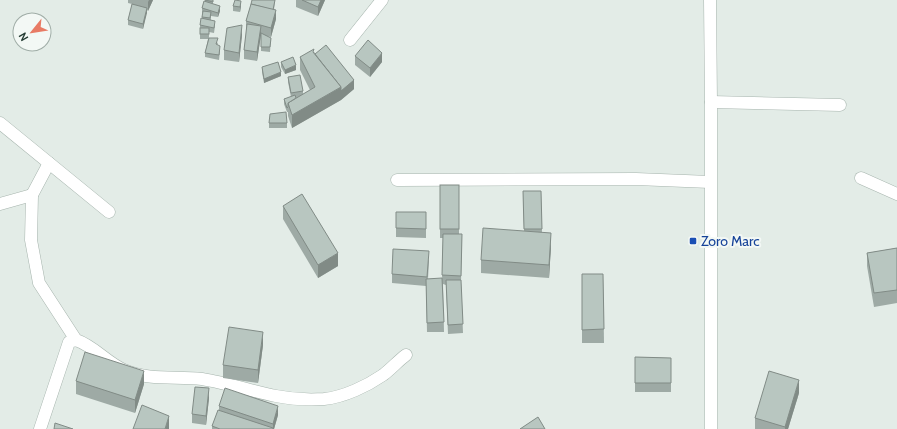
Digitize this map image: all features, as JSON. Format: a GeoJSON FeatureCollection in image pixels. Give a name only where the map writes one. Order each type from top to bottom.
{"type":"FeatureCollection","features":[{"type":"Feature","properties":{"kind":"street"},"geometry":{"type":"LineString","coordinates":[[350,40],[382,0]]}},
{"type":"Feature","properties":{"kind":"street"},"geometry":{"type":"LineString","coordinates":[[710,0],[711,429]]}},
{"type":"Feature","properties":{"kind":"street"},"geometry":{"type":"LineString","coordinates":[[711,102],[840,105]]}},
{"type":"Feature","properties":{"kind":"street"},"geometry":{"type":"LineString","coordinates":[[0,123],[110,212]]}},
{"type":"Feature","properties":{"kind":"street"},"geometry":{"type":"LineString","coordinates":[[49,163],[32,195],[31,240],[39,283],[76,340]]}},
{"type":"Feature","properties":{"kind":"street"},"geometry":{"type":"LineString","coordinates":[[861,178],[897,194]]}},
{"type":"Feature","properties":{"kind":"street"},"geometry":{"type":"LineString","coordinates":[[397,180],[636,179],[710,182]]}},
{"type":"Feature","properties":{"kind":"street"},"geometry":{"type":"LineString","coordinates":[[0,204],[32,195]]}},
{"type":"Feature","properties":{"kind":"street"},"geometry":{"type":"LineString","coordinates":[[40,429],[69,342],[76,340],[82,342],[125,371],[142,376],[221,382],[278,396],[304,399],[325,399],[346,394],[383,375],[406,355]]}},
{"type":"Feature","properties":{"kind":"building"},"geometry":{"type":"Polygon","coordinates":[[[235,0],[241,1],[240,7],[233,6],[235,0]]]}},
{"type":"Feature","properties":{"kind":"building"},"geometry":{"type":"Polygon","coordinates":[[[252,0],[275,0],[273,10],[251,4],[252,0]]]}},
{"type":"Feature","properties":{"kind":"building"},"geometry":{"type":"Polygon","coordinates":[[[302,0],[321,0],[318,7],[302,0]]]}},
{"type":"Feature","properties":{"kind":"building"},"geometry":{"type":"Polygon","coordinates":[[[204,1],[220,6],[218,13],[202,8],[204,1]]]}},
{"type":"Feature","properties":{"kind":"building"},"geometry":{"type":"Polygon","coordinates":[[[132,4],[147,8],[143,24],[128,20],[132,4]]]}},
{"type":"Feature","properties":{"kind":"building"},"geometry":{"type":"Polygon","coordinates":[[[251,4],[276,10],[271,28],[246,21],[251,4]]]}},
{"type":"Feature","properties":{"kind":"building"},"geometry":{"type":"Polygon","coordinates":[[[203,11],[211,12],[210,18],[202,17],[203,11]]]}},
{"type":"Feature","properties":{"kind":"building"},"geometry":{"type":"Polygon","coordinates":[[[201,18],[215,21],[214,28],[200,25],[201,18]]]}},
{"type":"Feature","properties":{"kind":"building"},"geometry":{"type":"Polygon","coordinates":[[[247,24],[261,26],[257,52],[244,50],[247,24]]]}},
{"type":"Feature","properties":{"kind":"building"},"geometry":{"type":"Polygon","coordinates":[[[242,25],[239,53],[224,50],[227,28],[242,25]]]}},
{"type":"Feature","properties":{"kind":"building"},"geometry":{"type":"Polygon","coordinates":[[[200,28],[209,28],[209,34],[200,34],[200,28]]]}},
{"type":"Feature","properties":{"kind":"building"},"geometry":{"type":"Polygon","coordinates":[[[261,33],[271,38],[270,47],[261,47],[261,33]]]}},
{"type":"Feature","properties":{"kind":"building"},"geometry":{"type":"Polygon","coordinates":[[[209,38],[218,38],[216,44],[220,46],[219,55],[205,53],[209,38]]]}},
{"type":"Feature","properties":{"kind":"building"},"geometry":{"type":"Polygon","coordinates":[[[368,40],[382,53],[370,68],[355,56],[368,40]]]}},
{"type":"Feature","properties":{"kind":"building"},"geometry":{"type":"Polygon","coordinates":[[[326,45],[354,80],[341,91],[341,87],[315,54],[326,45]]]}},
{"type":"Feature","properties":{"kind":"building"},"geometry":{"type":"Polygon","coordinates":[[[314,49],[313,52],[341,87],[292,115],[288,103],[315,87],[300,57],[314,49]]]}},
{"type":"Feature","properties":{"kind":"building"},"geometry":{"type":"Polygon","coordinates":[[[293,57],[296,65],[285,70],[281,62],[293,57]]]}},
{"type":"Feature","properties":{"kind":"building"},"geometry":{"type":"Polygon","coordinates":[[[278,62],[281,72],[264,79],[262,67],[278,62]]]}},
{"type":"Feature","properties":{"kind":"building"},"geometry":{"type":"Polygon","coordinates":[[[300,75],[303,91],[291,93],[288,77],[300,75]]]}},
{"type":"Feature","properties":{"kind":"building"},"geometry":{"type":"Polygon","coordinates":[[[295,95],[296,98],[288,103],[287,108],[284,99],[295,95]]]}},
{"type":"Feature","properties":{"kind":"building"},"geometry":{"type":"Polygon","coordinates":[[[286,112],[287,123],[269,123],[270,114],[286,112]]]}},
{"type":"Feature","properties":{"kind":"building"},"geometry":{"type":"Polygon","coordinates":[[[440,185],[459,185],[459,229],[440,229],[440,185]]]}},
{"type":"Feature","properties":{"kind":"building"},"geometry":{"type":"Polygon","coordinates":[[[523,191],[541,191],[542,229],[524,229],[523,191]]]}},
{"type":"Feature","properties":{"kind":"building"},"geometry":{"type":"Polygon","coordinates":[[[302,194],[338,253],[318,265],[283,206],[302,194]]]}},
{"type":"Feature","properties":{"kind":"building"},"geometry":{"type":"Polygon","coordinates":[[[396,212],[426,212],[426,229],[396,228],[396,212]]]}},
{"type":"Feature","properties":{"kind":"building"},"geometry":{"type":"Polygon","coordinates":[[[483,228],[551,233],[549,265],[481,260],[483,228]]]}},
{"type":"Feature","properties":{"kind":"building"},"geometry":{"type":"Polygon","coordinates":[[[443,234],[462,234],[461,276],[442,275],[443,234]]]}},
{"type":"Feature","properties":{"kind":"building"},"geometry":{"type":"Polygon","coordinates":[[[897,248],[897,290],[874,293],[867,253],[897,248]]]}},
{"type":"Feature","properties":{"kind":"building"},"geometry":{"type":"Polygon","coordinates":[[[393,249],[429,251],[427,277],[392,274],[393,249]]]}},
{"type":"Feature","properties":{"kind":"building"},"geometry":{"type":"Polygon","coordinates":[[[582,274],[603,274],[604,329],[582,330],[582,274]]]}},
{"type":"Feature","properties":{"kind":"building"},"geometry":{"type":"Polygon","coordinates":[[[442,278],[444,322],[427,323],[426,279],[442,278]]]}},
{"type":"Feature","properties":{"kind":"building"},"geometry":{"type":"Polygon","coordinates":[[[446,280],[461,280],[463,324],[448,325],[446,280]]]}},
{"type":"Feature","properties":{"kind":"building"},"geometry":{"type":"Polygon","coordinates":[[[229,327],[263,332],[258,370],[223,365],[229,327]]]}},
{"type":"Feature","properties":{"kind":"building"},"geometry":{"type":"Polygon","coordinates":[[[85,352],[144,371],[135,400],[76,381],[85,352]]]}},
{"type":"Feature","properties":{"kind":"building"},"geometry":{"type":"Polygon","coordinates":[[[635,357],[671,358],[671,383],[635,383],[635,357]]]}},
{"type":"Feature","properties":{"kind":"building"},"geometry":{"type":"Polygon","coordinates":[[[769,371],[799,380],[785,427],[755,418],[769,371]]]}},
{"type":"Feature","properties":{"kind":"building"},"geometry":{"type":"Polygon","coordinates":[[[195,387],[209,388],[206,416],[192,414],[195,387]]]}},
{"type":"Feature","properties":{"kind":"building"},"geometry":{"type":"Polygon","coordinates":[[[225,388],[278,406],[273,424],[219,406],[225,388]]]}},
{"type":"Feature","properties":{"kind":"building"},"geometry":{"type":"Polygon","coordinates":[[[142,405],[169,416],[165,429],[133,429],[142,405]]]}},
{"type":"Feature","properties":{"kind":"building"},"geometry":{"type":"Polygon","coordinates":[[[218,410],[273,429],[220,429],[212,426],[218,410]]]}},
{"type":"Feature","properties":{"kind":"building"},"geometry":{"type":"Polygon","coordinates":[[[538,417],[545,429],[520,429],[538,417]]]}},
{"type":"Feature","properties":{"kind":"building"},"geometry":{"type":"Polygon","coordinates":[[[55,423],[73,429],[54,429],[55,423]]]}},
{"type":"Feature","properties":{"kind":"place","name":"Zoro Marc"},"geometry":{"type":"Point","coordinates":[693,241]}}]}
